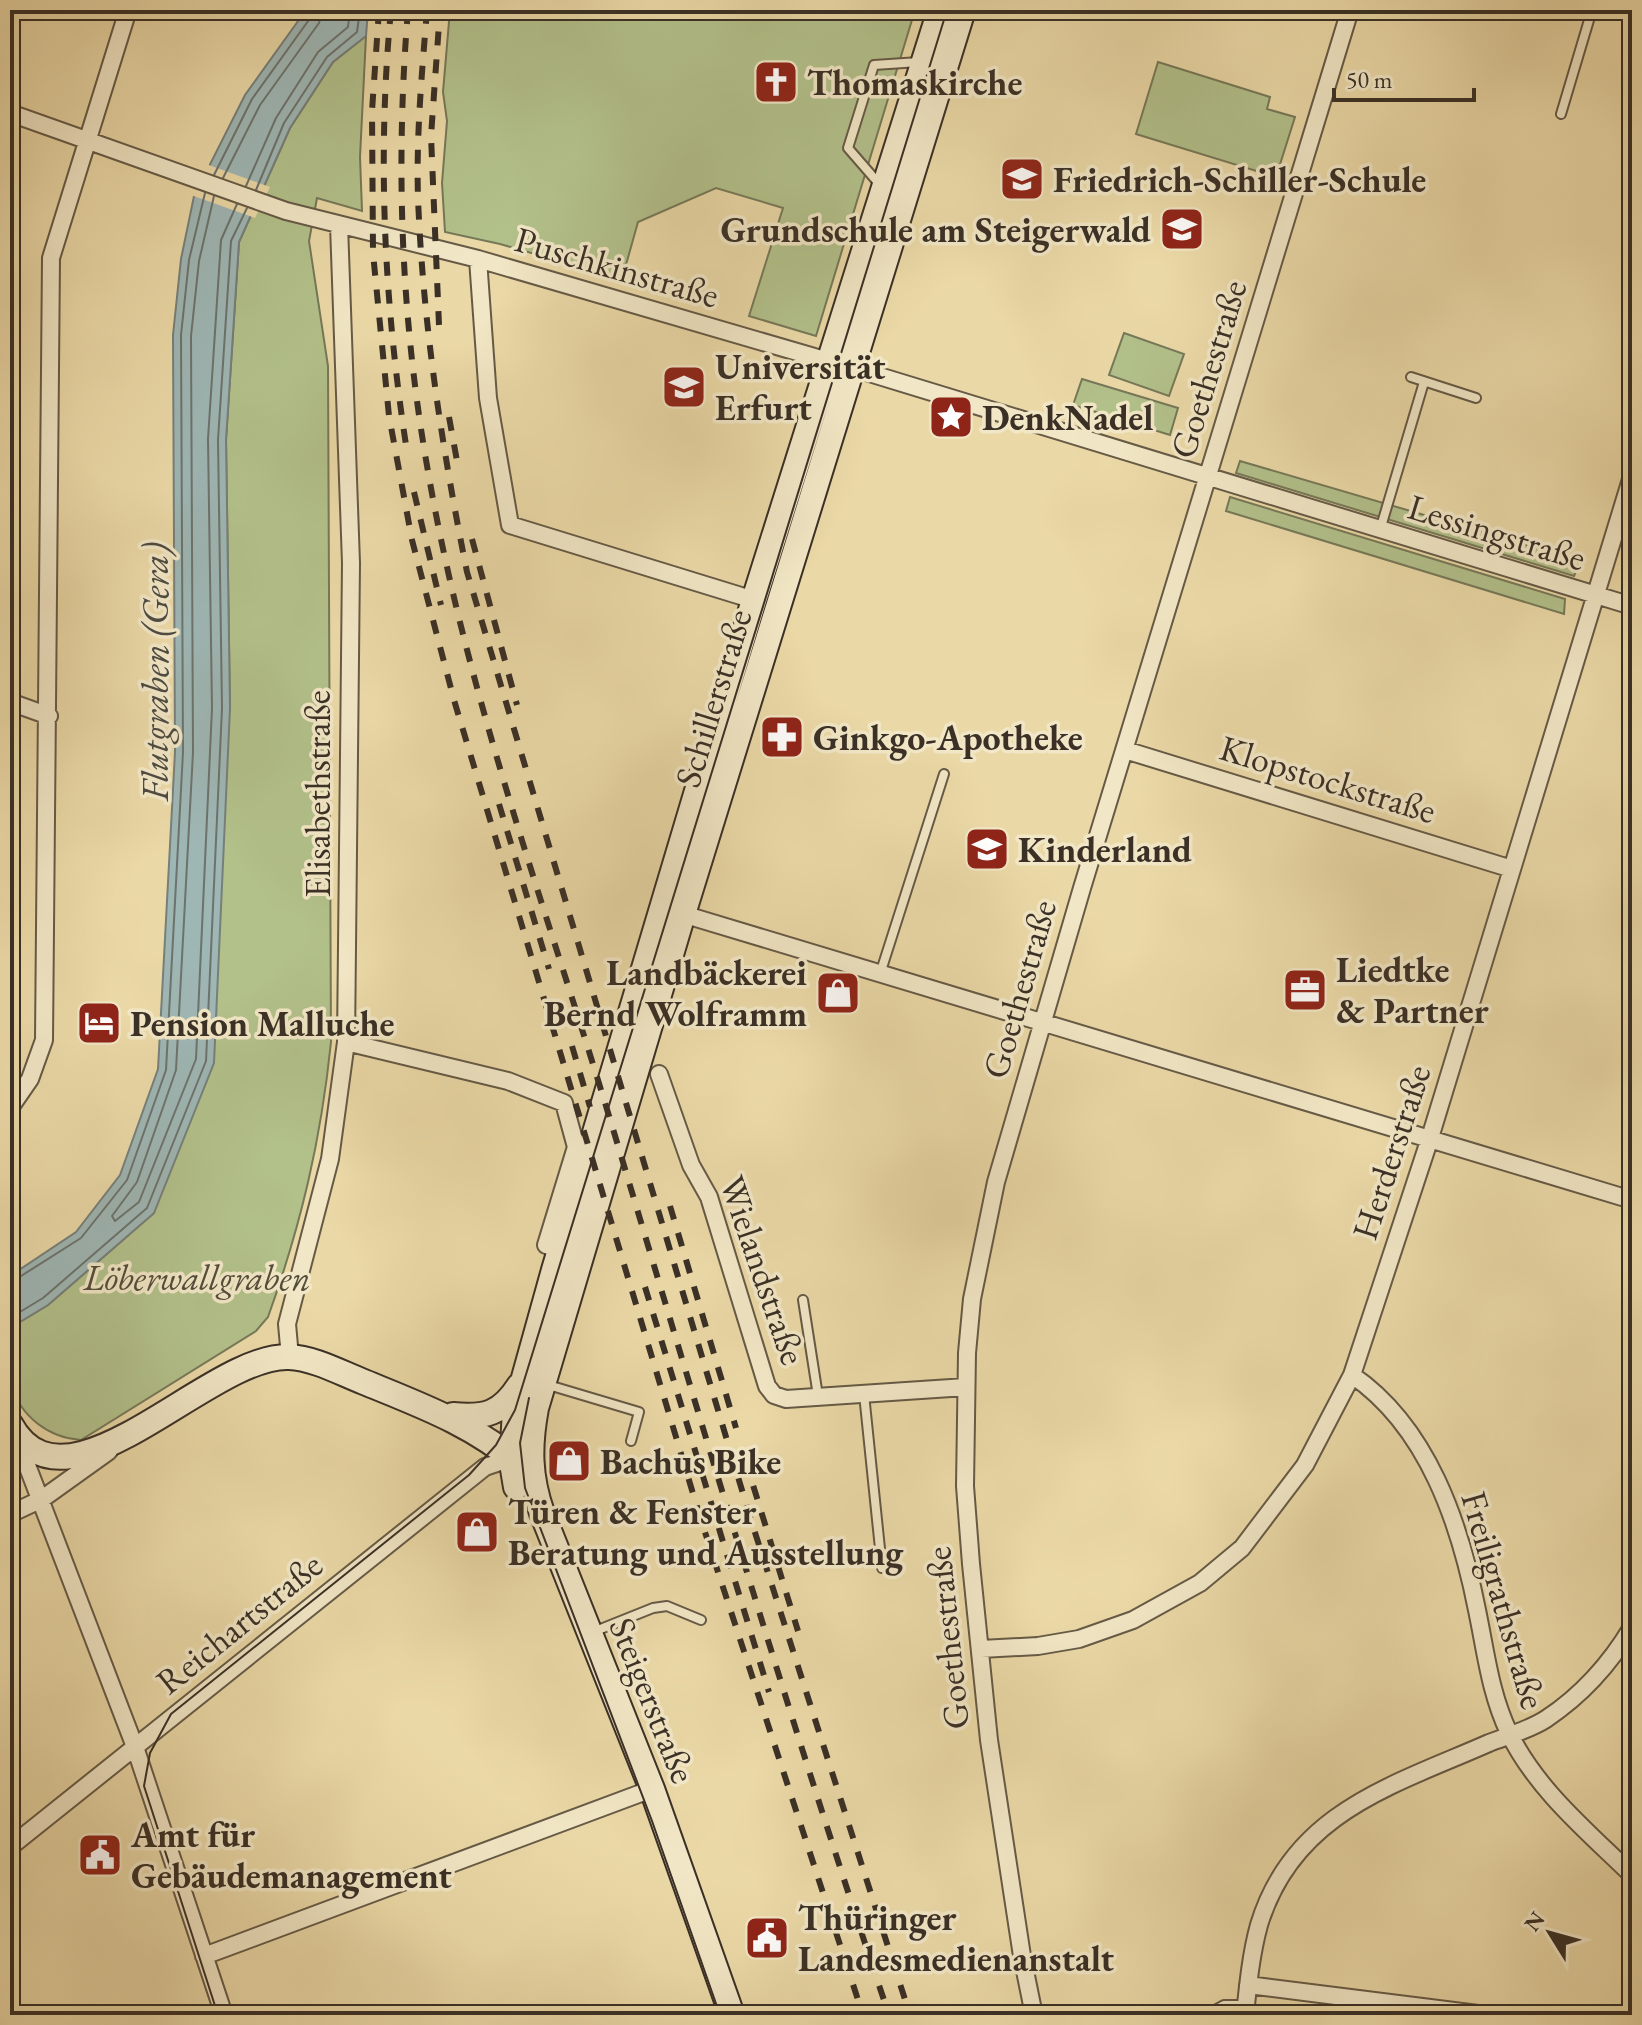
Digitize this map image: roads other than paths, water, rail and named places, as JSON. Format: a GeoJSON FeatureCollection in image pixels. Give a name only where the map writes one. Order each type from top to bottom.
{"type":"FeatureCollection","features":[{"type":"Feature","properties":{"kind":"main road","name":"Schillerstraße"},"geometry":{"type":"LineString","coordinates":[[533,1382],[841,365],[884,189],[940,10]]}},
{"type":"Feature","properties":{"kind":"main road","name":"Schillerstraße"},"geometry":{"type":"LineString","coordinates":[[536,1408],[533,1382],[560,1249],[674,911],[754,600],[841,365],[963,10]]}},
{"type":"Feature","properties":{"kind":"main road"},"geometry":{"type":"LineString","coordinates":[[13,1429],[52,1458],[83,1456],[148,1425],[218,1378],[249,1363],[290,1357],[337,1371],[447,1414],[512,1458]]}},
{"type":"Feature","properties":{"kind":"main road"},"geometry":{"type":"LineString","coordinates":[[447,1414],[487,1416],[533,1382]]}},
{"type":"Feature","properties":{"kind":"main road","name":"Steigerstraße"},"geometry":{"type":"LineString","coordinates":[[533,1382],[515,1410],[512,1458],[587,1634],[644,1793],[732,2015]]}},
{"type":"Feature","properties":{"kind":"main road","name":"Steigerstraße"},"geometry":{"type":"LineString","coordinates":[[524,1485],[536,1408]]}},
{"type":"Feature","properties":{"kind":"street"},"geometry":{"type":"LineString","coordinates":[[10,1108],[30,1079],[44,1040],[51,258],[128,10]]}},
{"type":"Feature","properties":{"kind":"street","name":"Goethestraße"},"geometry":{"type":"LineString","coordinates":[[1034,2015],[989,1740],[965,1486],[966,1387],[972,1299],[983,1239],[1043,1023],[1350,10]]}},
{"type":"Feature","properties":{"kind":"street","name":"Puschkinstraße"},"geometry":{"type":"LineString","coordinates":[[10,113],[269,205],[478,259],[1209,476]]}},
{"type":"Feature","properties":{"kind":"street","name":"Elisabethstraße"},"geometry":{"type":"LineString","coordinates":[[290,1357],[287,1324],[330,1159],[346,1042],[351,563],[339,225]]}},
{"type":"Feature","properties":{"kind":"street"},"geometry":{"type":"LineString","coordinates":[[478,259],[488,398],[510,525],[754,600]]}},
{"type":"Feature","properties":{"kind":"street","name":"Lessingstraße"},"geometry":{"type":"LineString","coordinates":[[1209,476],[1632,606]]}},
{"type":"Feature","properties":{"kind":"street","name":"Herderstraße"},"geometry":{"type":"LineString","coordinates":[[981,1649],[1038,1646],[1079,1639],[1133,1620],[1200,1583],[1242,1548],[1305,1465],[1352,1375],[1429,1141],[1632,476]]}},
{"type":"Feature","properties":{"kind":"street"},"geometry":{"type":"LineString","coordinates":[[10,702],[49,716]]}},
{"type":"Feature","properties":{"kind":"street","name":"Klopstockstraße"},"geometry":{"type":"LineString","coordinates":[[1125,750],[1512,869]]}},
{"type":"Feature","properties":{"kind":"street"},"geometry":{"type":"LineString","coordinates":[[674,911],[1632,1200]]}},
{"type":"Feature","properties":{"kind":"street","name":"Schillerstraße"},"geometry":{"type":"LineString","coordinates":[[346,1042],[508,1081],[564,1103],[576,1146],[546,1245],[560,1249]]}},
{"type":"Feature","properties":{"kind":"street","name":"Wielandstraße"},"geometry":{"type":"LineString","coordinates":[[659,1074],[691,1165],[709,1197],[767,1386],[774,1395],[786,1399],[966,1387]]}},
{"type":"Feature","properties":{"kind":"street","name":"Freiligrathstraße"},"geometry":{"type":"LineString","coordinates":[[1352,1375],[1395,1411],[1423,1454],[1446,1501],[1466,1559],[1487,1675],[1510,1735],[1534,1773],[1632,1875]]}},
{"type":"Feature","properties":{"kind":"street"},"geometry":{"type":"LineString","coordinates":[[10,1514],[42,1499],[148,1425]]}},
{"type":"Feature","properties":{"kind":"street"},"geometry":{"type":"LineString","coordinates":[[13,1429],[135,1747],[224,2015]]}},
{"type":"Feature","properties":{"kind":"street","name":"Reichartstraße"},"geometry":{"type":"LineString","coordinates":[[10,1847],[485,1467],[512,1458]]}},
{"type":"Feature","properties":{"kind":"street"},"geometry":{"type":"LineString","coordinates":[[1245,2010],[1259,1924],[1268,1902],[1303,1845],[1319,1829],[1359,1800],[1543,1721],[1582,1692],[1615,1656],[1632,1627]]}},
{"type":"Feature","properties":{"kind":"street"},"geometry":{"type":"LineString","coordinates":[[204,1956],[644,1793]]}},
{"type":"Feature","properties":{"kind":"street"},"geometry":{"type":"LineString","coordinates":[[1248,1985],[1486,2015]]}},
{"type":"Feature","properties":{"kind":"lane"},"geometry":{"type":"LineString","coordinates":[[1561,114],[1592,10]]}},
{"type":"Feature","properties":{"kind":"lane"},"geometry":{"type":"LineString","coordinates":[[884,189],[848,148],[851,136],[874,65],[924,61]]}},
{"type":"Feature","properties":{"kind":"lane"},"geometry":{"type":"LineString","coordinates":[[1411,377],[1476,398]]}},
{"type":"Feature","properties":{"kind":"lane","name":"Lessingstraße"},"geometry":{"type":"LineString","coordinates":[[1380,530],[1424,382]]}},
{"type":"Feature","properties":{"kind":"lane"},"geometry":{"type":"LineString","coordinates":[[880,975],[944,774]]}},
{"type":"Feature","properties":{"kind":"lane"},"geometry":{"type":"LineString","coordinates":[[803,1300],[818,1396]]}},
{"type":"Feature","properties":{"kind":"lane"},"geometry":{"type":"LineString","coordinates":[[533,1382],[639,1412],[631,1441]]}},
{"type":"Feature","properties":{"kind":"lane"},"geometry":{"type":"LineString","coordinates":[[864,1394],[882,1568]]}},
{"type":"Feature","properties":{"kind":"lane"},"geometry":{"type":"LineString","coordinates":[[587,1634],[653,1608],[667,1606],[701,1620]]}},
{"type":"Feature","properties":{"kind":"lane"},"geometry":{"type":"LineString","coordinates":[[1206,2015],[1224,2005],[1245,2010]]}},
{"type":"Feature","properties":{"kind":"water"},"geometry":{"type":"Polygon","coordinates":[[[306,10],[368,10],[366,36],[333,62],[290,128],[239,242],[226,440],[230,708],[214,1063],[154,1213],[48,1305],[10,1328],[10,1276],[76,1232],[120,1175],[158,1069],[175,752],[173,335],[181,259],[194,196],[245,95],[306,10]]]}},
{"type":"Feature","properties":{"kind":"tram line"},"geometry":{"type":"LineString","coordinates":[[218,2015],[144,1786],[150,1753],[171,1714],[469,1475],[496,1445],[515,1410],[947,10]]}},
{"type":"Feature","properties":{"kind":"tram line"},"geometry":{"type":"LineString","coordinates":[[529,1398],[520,1443],[525,1488],[652,1821],[720,2015]]}},
{"type":"Feature","properties":{"kind":"railway"},"geometry":{"type":"LineString","coordinates":[[379,10],[372,111],[373,253],[389,416],[412,540],[454,700],[701,1520],[863,2015]]}},
{"type":"Feature","properties":{"kind":"railway"},"geometry":{"type":"LineString","coordinates":[[391,10],[384,119],[385,228],[392,337],[406,445]]}},
{"type":"Feature","properties":{"kind":"railway"},"geometry":{"type":"LineString","coordinates":[[408,10],[402,127],[403,244],[412,361],[445,560],[511,806],[613,1129],[747,1573],[889,2015]]}},
{"type":"Feature","properties":{"kind":"railway"},"geometry":{"type":"LineString","coordinates":[[427,10],[418,151],[424,293],[435,386],[467,572],[750,1517],[910,2015]]}},
{"type":"Feature","properties":{"kind":"railway"},"geometry":{"type":"LineString","coordinates":[[439,325],[431,136],[440,10]]}},
{"type":"Feature","properties":{"kind":"railway"},"geometry":{"type":"LineString","coordinates":[[449,417],[459,472]]}},
{"type":"Feature","properties":{"kind":"railway"},"geometry":{"type":"LineString","coordinates":[[414,492],[441,605]]}},
{"type":"Feature","properties":{"kind":"railway"},"geometry":{"type":"LineString","coordinates":[[472,539],[517,705]]}},
{"type":"Feature","properties":{"kind":"railway"},"geometry":{"type":"LineString","coordinates":[[499,804],[549,969]]}},
{"type":"Feature","properties":{"kind":"railway"},"geometry":{"type":"LineString","coordinates":[[572,1046],[590,1107]]}},
{"type":"Feature","properties":{"kind":"railway"},"geometry":{"type":"LineString","coordinates":[[670,1206],[736,1428]]}},
{"type":"Feature","properties":{"kind":"railway"},"geometry":{"type":"LineString","coordinates":[[645,1287],[769,1692]]}},
{"type":"Feature","properties":{"kind":"railway"},"geometry":{"type":"LineString","coordinates":[[745,1459],[798,1631]]}},
{"type":"Feature","properties":{"kind":"place","name":"Thomaskirche"},"geometry":{"type":"Point","coordinates":[776,82]}},
{"type":"Feature","properties":{"kind":"place","name":"Friedrich-Schiller-Schule"},"geometry":{"type":"Point","coordinates":[1022,179]}},
{"type":"Feature","properties":{"kind":"place","name":"Grundschule am Steigerwald"},"geometry":{"type":"Point","coordinates":[1182,229]}},
{"type":"Feature","properties":{"kind":"place","name":"Universität Erfurt"},"geometry":{"type":"Point","coordinates":[684,387]}},
{"type":"Feature","properties":{"kind":"place","name":"DenkNadel"},"geometry":{"type":"Point","coordinates":[951,417]}},
{"type":"Feature","properties":{"kind":"place","name":"Ginkgo-Apotheke"},"geometry":{"type":"Point","coordinates":[782,737]}},
{"type":"Feature","properties":{"kind":"place","name":"Kinderland"},"geometry":{"type":"Point","coordinates":[987,849]}},
{"type":"Feature","properties":{"kind":"place","name":"Liedtke & Partner"},"geometry":{"type":"Point","coordinates":[1305,990]}},
{"type":"Feature","properties":{"kind":"place","name":"Landbäckerei Bernd Wolframm"},"geometry":{"type":"Point","coordinates":[838,993]}},
{"type":"Feature","properties":{"kind":"place","name":"Pension Malluche"},"geometry":{"type":"Point","coordinates":[99,1023]}},
{"type":"Feature","properties":{"kind":"place","name":"Bachus Bike"},"geometry":{"type":"Point","coordinates":[569,1461]}},
{"type":"Feature","properties":{"kind":"place","name":"Türen & Fenster Beratung und Ausstellung"},"geometry":{"type":"Point","coordinates":[477,1532]}},
{"type":"Feature","properties":{"kind":"place","name":"Amt für Gebäudemanagement"},"geometry":{"type":"Point","coordinates":[100,1855]}},
{"type":"Feature","properties":{"kind":"place","name":"Thüringer Landesmedienanstalt"},"geometry":{"type":"Point","coordinates":[767,1938]}},
{"type":"Feature","properties":{"kind":"water label","name":"Flutgraben (Gera)"},"geometry":{"type":"Point","coordinates":[154,672]}},
{"type":"Feature","properties":{"kind":"park label","name":"Löberwallgraben"},"geometry":{"type":"Point","coordinates":[197,1277]}}]}
